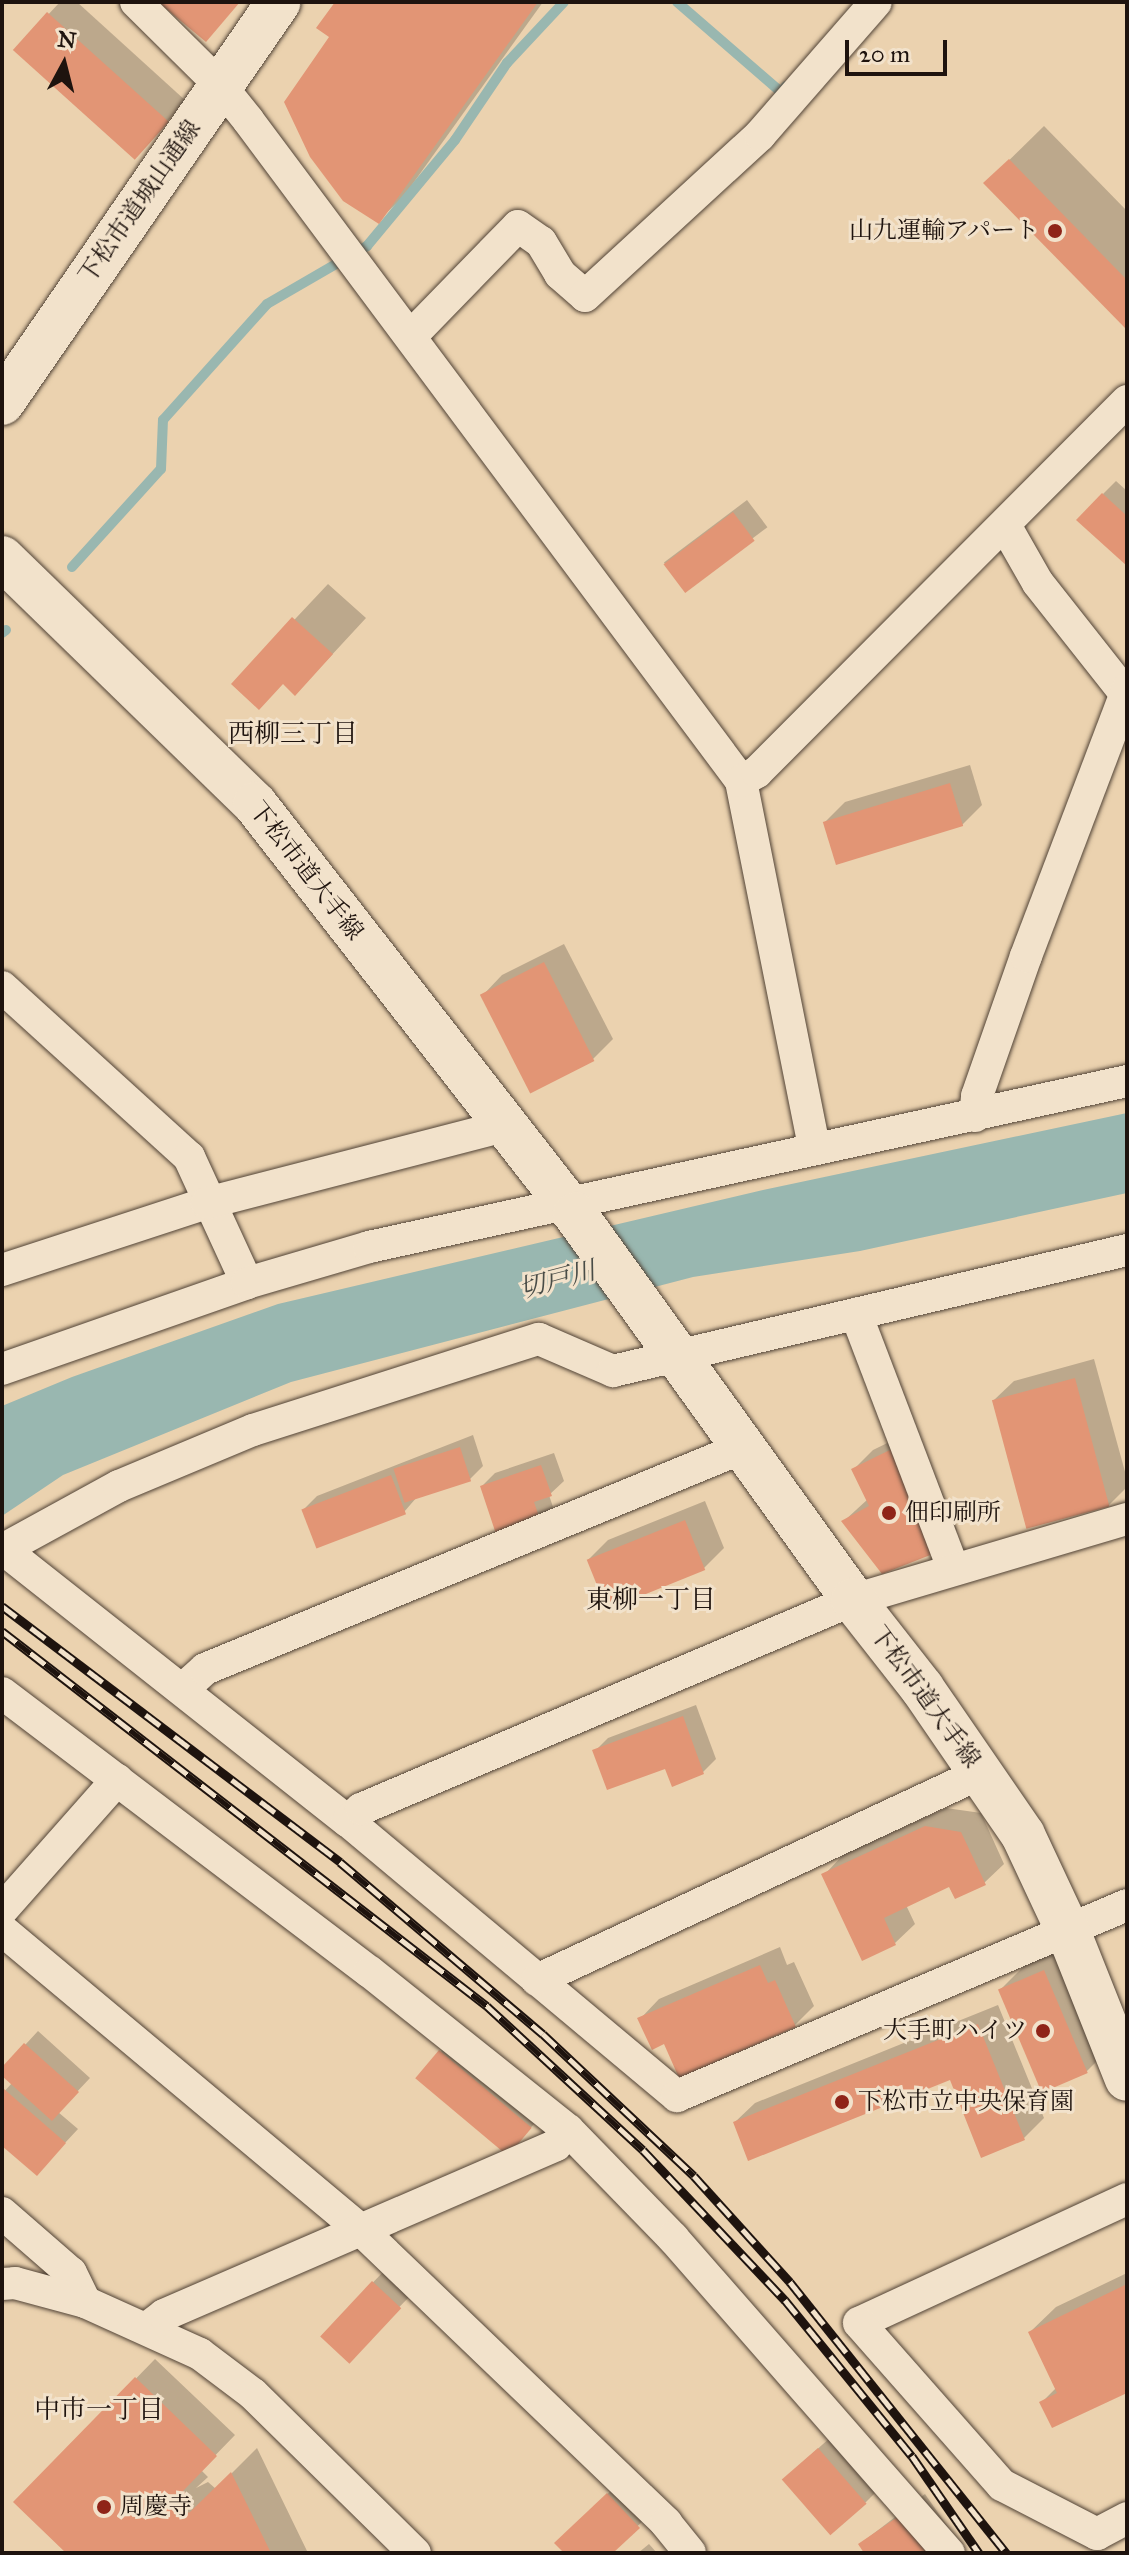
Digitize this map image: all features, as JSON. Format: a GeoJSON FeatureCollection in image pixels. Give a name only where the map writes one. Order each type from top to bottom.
{"type":"FeatureCollection","features":[{"type":"Feature","properties":{"kind":"street"},"geometry":{"type":"LineString","coordinates":[[136,2],[220,85],[411,336],[741,781],[814,1147]]}},
{"type":"Feature","properties":{"kind":"street","name":"下松市道城山通線"},"geometry":{"type":"LineString","coordinates":[[2,403],[279,2]]}},
{"type":"Feature","properties":{"kind":"street"},"geometry":{"type":"LineString","coordinates":[[411,336],[518,226],[541,242],[560,274],[585,296],[760,135],[876,2]]}},
{"type":"Feature","properties":{"kind":"street"},"geometry":{"type":"LineString","coordinates":[[741,781],[757,772],[1006,527],[1127,401]]}},
{"type":"Feature","properties":{"kind":"street"},"geometry":{"type":"LineString","coordinates":[[975,1116],[977,1096],[1021,970],[1126,691],[1038,583],[1006,527]]}},
{"type":"Feature","properties":{"kind":"street","name":"下松市道大手線"},"geometry":{"type":"LineString","coordinates":[[2,558],[255,804],[570,1207],[676,1350],[742,1448],[1023,1835],[1068,1931],[1127,2079]]}},
{"type":"Feature","properties":{"kind":"street"},"geometry":{"type":"LineString","coordinates":[[2,987],[189,1157],[207,1203],[247,1283]]}},
{"type":"Feature","properties":{"kind":"street"},"geometry":{"type":"LineString","coordinates":[[2,1369],[247,1283],[369,1247],[570,1207],[814,1147],[975,1116],[1127,1081]]}},
{"type":"Feature","properties":{"kind":"street"},"geometry":{"type":"LineString","coordinates":[[2,1270],[207,1203],[504,1126]]}},
{"type":"Feature","properties":{"kind":"street"},"geometry":{"type":"LineString","coordinates":[[1127,1250],[856,1314],[676,1350],[613,1371],[539,1339],[253,1430],[119,1486],[2,1549],[348,1821],[677,2096],[1127,1905]]}},
{"type":"Feature","properties":{"kind":"street"},"geometry":{"type":"LineString","coordinates":[[856,1314],[953,1568]]}},
{"type":"Feature","properties":{"kind":"street"},"geometry":{"type":"LineString","coordinates":[[183,1689],[205,1669],[742,1448]]}},
{"type":"Feature","properties":{"kind":"street"},"geometry":{"type":"LineString","coordinates":[[348,1821],[361,1809],[853,1600],[1127,1519]]}},
{"type":"Feature","properties":{"kind":"street"},"geometry":{"type":"LineString","coordinates":[[2,1693],[568,2130],[673,2238],[949,2553]]}},
{"type":"Feature","properties":{"kind":"street"},"geometry":{"type":"LineString","coordinates":[[537,1980],[980,1773]]}},
{"type":"Feature","properties":{"kind":"street"},"geometry":{"type":"LineString","coordinates":[[2,1910],[117,1780]]}},
{"type":"Feature","properties":{"kind":"street"},"geometry":{"type":"LineString","coordinates":[[2,1930],[362,2231],[666,2523],[690,2553]]}},
{"type":"Feature","properties":{"kind":"street"},"geometry":{"type":"LineString","coordinates":[[147,2328],[164,2315],[556,2145],[568,2130]]}},
{"type":"Feature","properties":{"kind":"street"},"geometry":{"type":"LineString","coordinates":[[1127,2199],[859,2323],[1002,2485],[1097,2534],[1127,2518]]}},
{"type":"Feature","properties":{"kind":"street"},"geometry":{"type":"LineString","coordinates":[[2,2213],[71,2273],[85,2302]]}},
{"type":"Feature","properties":{"kind":"street"},"geometry":{"type":"LineString","coordinates":[[2,2284],[15,2283],[85,2302],[200,2354],[253,2394],[415,2553]]}},
{"type":"Feature","properties":{"kind":"water","name":"切戸川"},"geometry":{"type":"Polygon","coordinates":[[[1127,1113],[1127,1193],[860,1251],[693,1277],[291,1382],[63,1475],[2,1516],[2,1406],[72,1377],[278,1304],[763,1190],[1127,1113]]]}},
{"type":"Feature","properties":{"kind":"building"},"geometry":{"type":"Polygon","coordinates":[[[158,2],[240,2],[206,42],[158,2]]]}},
{"type":"Feature","properties":{"kind":"building"},"geometry":{"type":"Polygon","coordinates":[[[335,2],[538,2],[379,224],[343,201],[310,157],[284,102],[329,37],[316,28],[335,2]]]}},
{"type":"Feature","properties":{"kind":"building"},"geometry":{"type":"Polygon","coordinates":[[[47,12],[169,122],[135,160],[13,50],[47,12]]]}},
{"type":"Feature","properties":{"kind":"building","name":"山九運輸アパート"},"geometry":{"type":"Polygon","coordinates":[[[1009,159],[1127,280],[1127,330],[983,183],[1009,159]]]}},
{"type":"Feature","properties":{"kind":"building"},"geometry":{"type":"Polygon","coordinates":[[[1102,493],[1127,516],[1127,566],[1076,520],[1102,493]]]}},
{"type":"Feature","properties":{"kind":"building"},"geometry":{"type":"Polygon","coordinates":[[[733,512],[755,541],[685,593],[664,564],[733,512]]]}},
{"type":"Feature","properties":{"kind":"building"},"geometry":{"type":"Polygon","coordinates":[[[292,617],[333,654],[295,696],[283,684],[259,710],[231,684],[292,617]]]}},
{"type":"Feature","properties":{"kind":"building"},"geometry":{"type":"Polygon","coordinates":[[[950,783],[963,826],[836,865],[823,822],[950,783]]]}},
{"type":"Feature","properties":{"kind":"building"},"geometry":{"type":"Polygon","coordinates":[[[544,962],[594,1061],[530,1094],[480,995],[544,962]]]}},
{"type":"Feature","properties":{"kind":"building"},"geometry":{"type":"Polygon","coordinates":[[[1075,1378],[1109,1506],[1026,1529],[992,1400],[1075,1378]]]}},
{"type":"Feature","properties":{"kind":"building"},"geometry":{"type":"Polygon","coordinates":[[[460,1447],[471,1481],[405,1503],[393,1469],[460,1447]]]}},
{"type":"Feature","properties":{"kind":"building","name":"佃印刷所"},"geometry":{"type":"Polygon","coordinates":[[[896,1447],[938,1552],[882,1574],[841,1521],[869,1506],[851,1469],[896,1447]]]}},
{"type":"Feature","properties":{"kind":"building"},"geometry":{"type":"Polygon","coordinates":[[[541,1465],[552,1496],[534,1502],[541,1522],[497,1537],[480,1486],[541,1465]]]}},
{"type":"Feature","properties":{"kind":"building"},"geometry":{"type":"Polygon","coordinates":[[[391,1475],[406,1514],[316,1549],[301,1509],[391,1475]]]}},
{"type":"Feature","properties":{"kind":"building"},"geometry":{"type":"Polygon","coordinates":[[[685,1520],[705,1570],[607,1610],[587,1560],[685,1520]]]}},
{"type":"Feature","properties":{"kind":"building"},"geometry":{"type":"Polygon","coordinates":[[[683,1716],[704,1774],[672,1787],[665,1769],[607,1790],[592,1750],[683,1716]]]}},
{"type":"Feature","properties":{"kind":"building"},"geometry":{"type":"Polygon","coordinates":[[[925,1826],[961,1832],[986,1885],[955,1899],[949,1887],[884,1918],[896,1945],[862,1961],[821,1874],[925,1826]]]}},
{"type":"Feature","properties":{"kind":"building"},"geometry":{"type":"Polygon","coordinates":[[[760,1965],[768,1983],[775,1980],[796,2027],[679,2078],[664,2044],[652,2050],[637,2018],[760,1965]]]}},
{"type":"Feature","properties":{"kind":"building","name":"大手町ハイツ"},"geometry":{"type":"Polygon","coordinates":[[[1044,1970],[1088,2073],[1042,2093],[998,1990],[1044,1970]]]}},
{"type":"Feature","properties":{"kind":"building"},"geometry":{"type":"Polygon","coordinates":[[[978,2024],[1025,2140],[981,2158],[950,2080],[748,2161],[733,2122],[978,2024]]]}},
{"type":"Feature","properties":{"kind":"building"},"geometry":{"type":"Polygon","coordinates":[[[24,2043],[79,2092],[52,2121],[2,2076],[2,2067],[24,2043]]]}},
{"type":"Feature","properties":{"kind":"building"},"geometry":{"type":"Polygon","coordinates":[[[439,2050],[532,2128],[508,2156],[415,2078],[439,2050]]]}},
{"type":"Feature","properties":{"kind":"building"},"geometry":{"type":"Polygon","coordinates":[[[4,2089],[66,2143],[37,2176],[2,2146],[4,2089]]]}},
{"type":"Feature","properties":{"kind":"building"},"geometry":{"type":"Polygon","coordinates":[[[372,2281],[401,2308],[349,2364],[320,2337],[372,2281]]]}},
{"type":"Feature","properties":{"kind":"building"},"geometry":{"type":"Polygon","coordinates":[[[1127,2284],[1127,2393],[1052,2428],[1039,2402],[1057,2393],[1028,2332],[1127,2284]]]}},
{"type":"Feature","properties":{"kind":"building"},"geometry":{"type":"Polygon","coordinates":[[[135,2377],[217,2456],[183,2491],[190,2497],[182,2505],[189,2513],[231,2472],[271,2553],[66,2553],[13,2502],[135,2377]]]}},
{"type":"Feature","properties":{"kind":"building"},"geometry":{"type":"Polygon","coordinates":[[[818,2448],[867,2504],[830,2535],[782,2479],[818,2448]]]}},
{"type":"Feature","properties":{"kind":"building"},"geometry":{"type":"Polygon","coordinates":[[[607,2493],[640,2528],[613,2553],[564,2553],[554,2543],[607,2493]]]}},
{"type":"Feature","properties":{"kind":"building"},"geometry":{"type":"Polygon","coordinates":[[[905,2512],[933,2553],[864,2553],[858,2544],[905,2512]]]}},
{"type":"Feature","properties":{"kind":"waterway"},"geometry":{"type":"LineString","coordinates":[[72,567],[161,469],[163,420],[267,304],[367,246],[455,140],[507,63],[564,2]]}},
{"type":"Feature","properties":{"kind":"waterway"},"geometry":{"type":"LineString","coordinates":[[677,2],[781,92],[786,86]]}},
{"type":"Feature","properties":{"kind":"waterway"},"geometry":{"type":"LineString","coordinates":[[2,633],[6,630]]}},
{"type":"Feature","properties":{"kind":"railway"},"geometry":{"type":"LineString","coordinates":[[2,1606],[340,1862],[543,2034],[694,2176],[790,2282],[1006,2553]]}},
{"type":"Feature","properties":{"kind":"railway"},"geometry":{"type":"LineString","coordinates":[[2,1631],[487,2006],[643,2150],[785,2300],[912,2456],[979,2553]]}},
{"type":"Feature","properties":{"kind":"place","name":"山九運輸アパート"},"geometry":{"type":"Point","coordinates":[1055,231]}},
{"type":"Feature","properties":{"kind":"place","name":"佃印刷所"},"geometry":{"type":"Point","coordinates":[889,1513]}},
{"type":"Feature","properties":{"kind":"place","name":"大手町ハイツ"},"geometry":{"type":"Point","coordinates":[1043,2031]}},
{"type":"Feature","properties":{"kind":"place","name":"下松市立中央保育園"},"geometry":{"type":"Point","coordinates":[842,2102]}},
{"type":"Feature","properties":{"kind":"place","name":"周慶寺"},"geometry":{"type":"Point","coordinates":[104,2507]}},
{"type":"Feature","properties":{"kind":"district","name":"西柳三丁目"},"geometry":{"type":"Point","coordinates":[293,734]}},
{"type":"Feature","properties":{"kind":"district","name":"東柳一丁目"},"geometry":{"type":"Point","coordinates":[651,1600]}},
{"type":"Feature","properties":{"kind":"district","name":"中市一丁目"},"geometry":{"type":"Point","coordinates":[99,2410]}}]}
